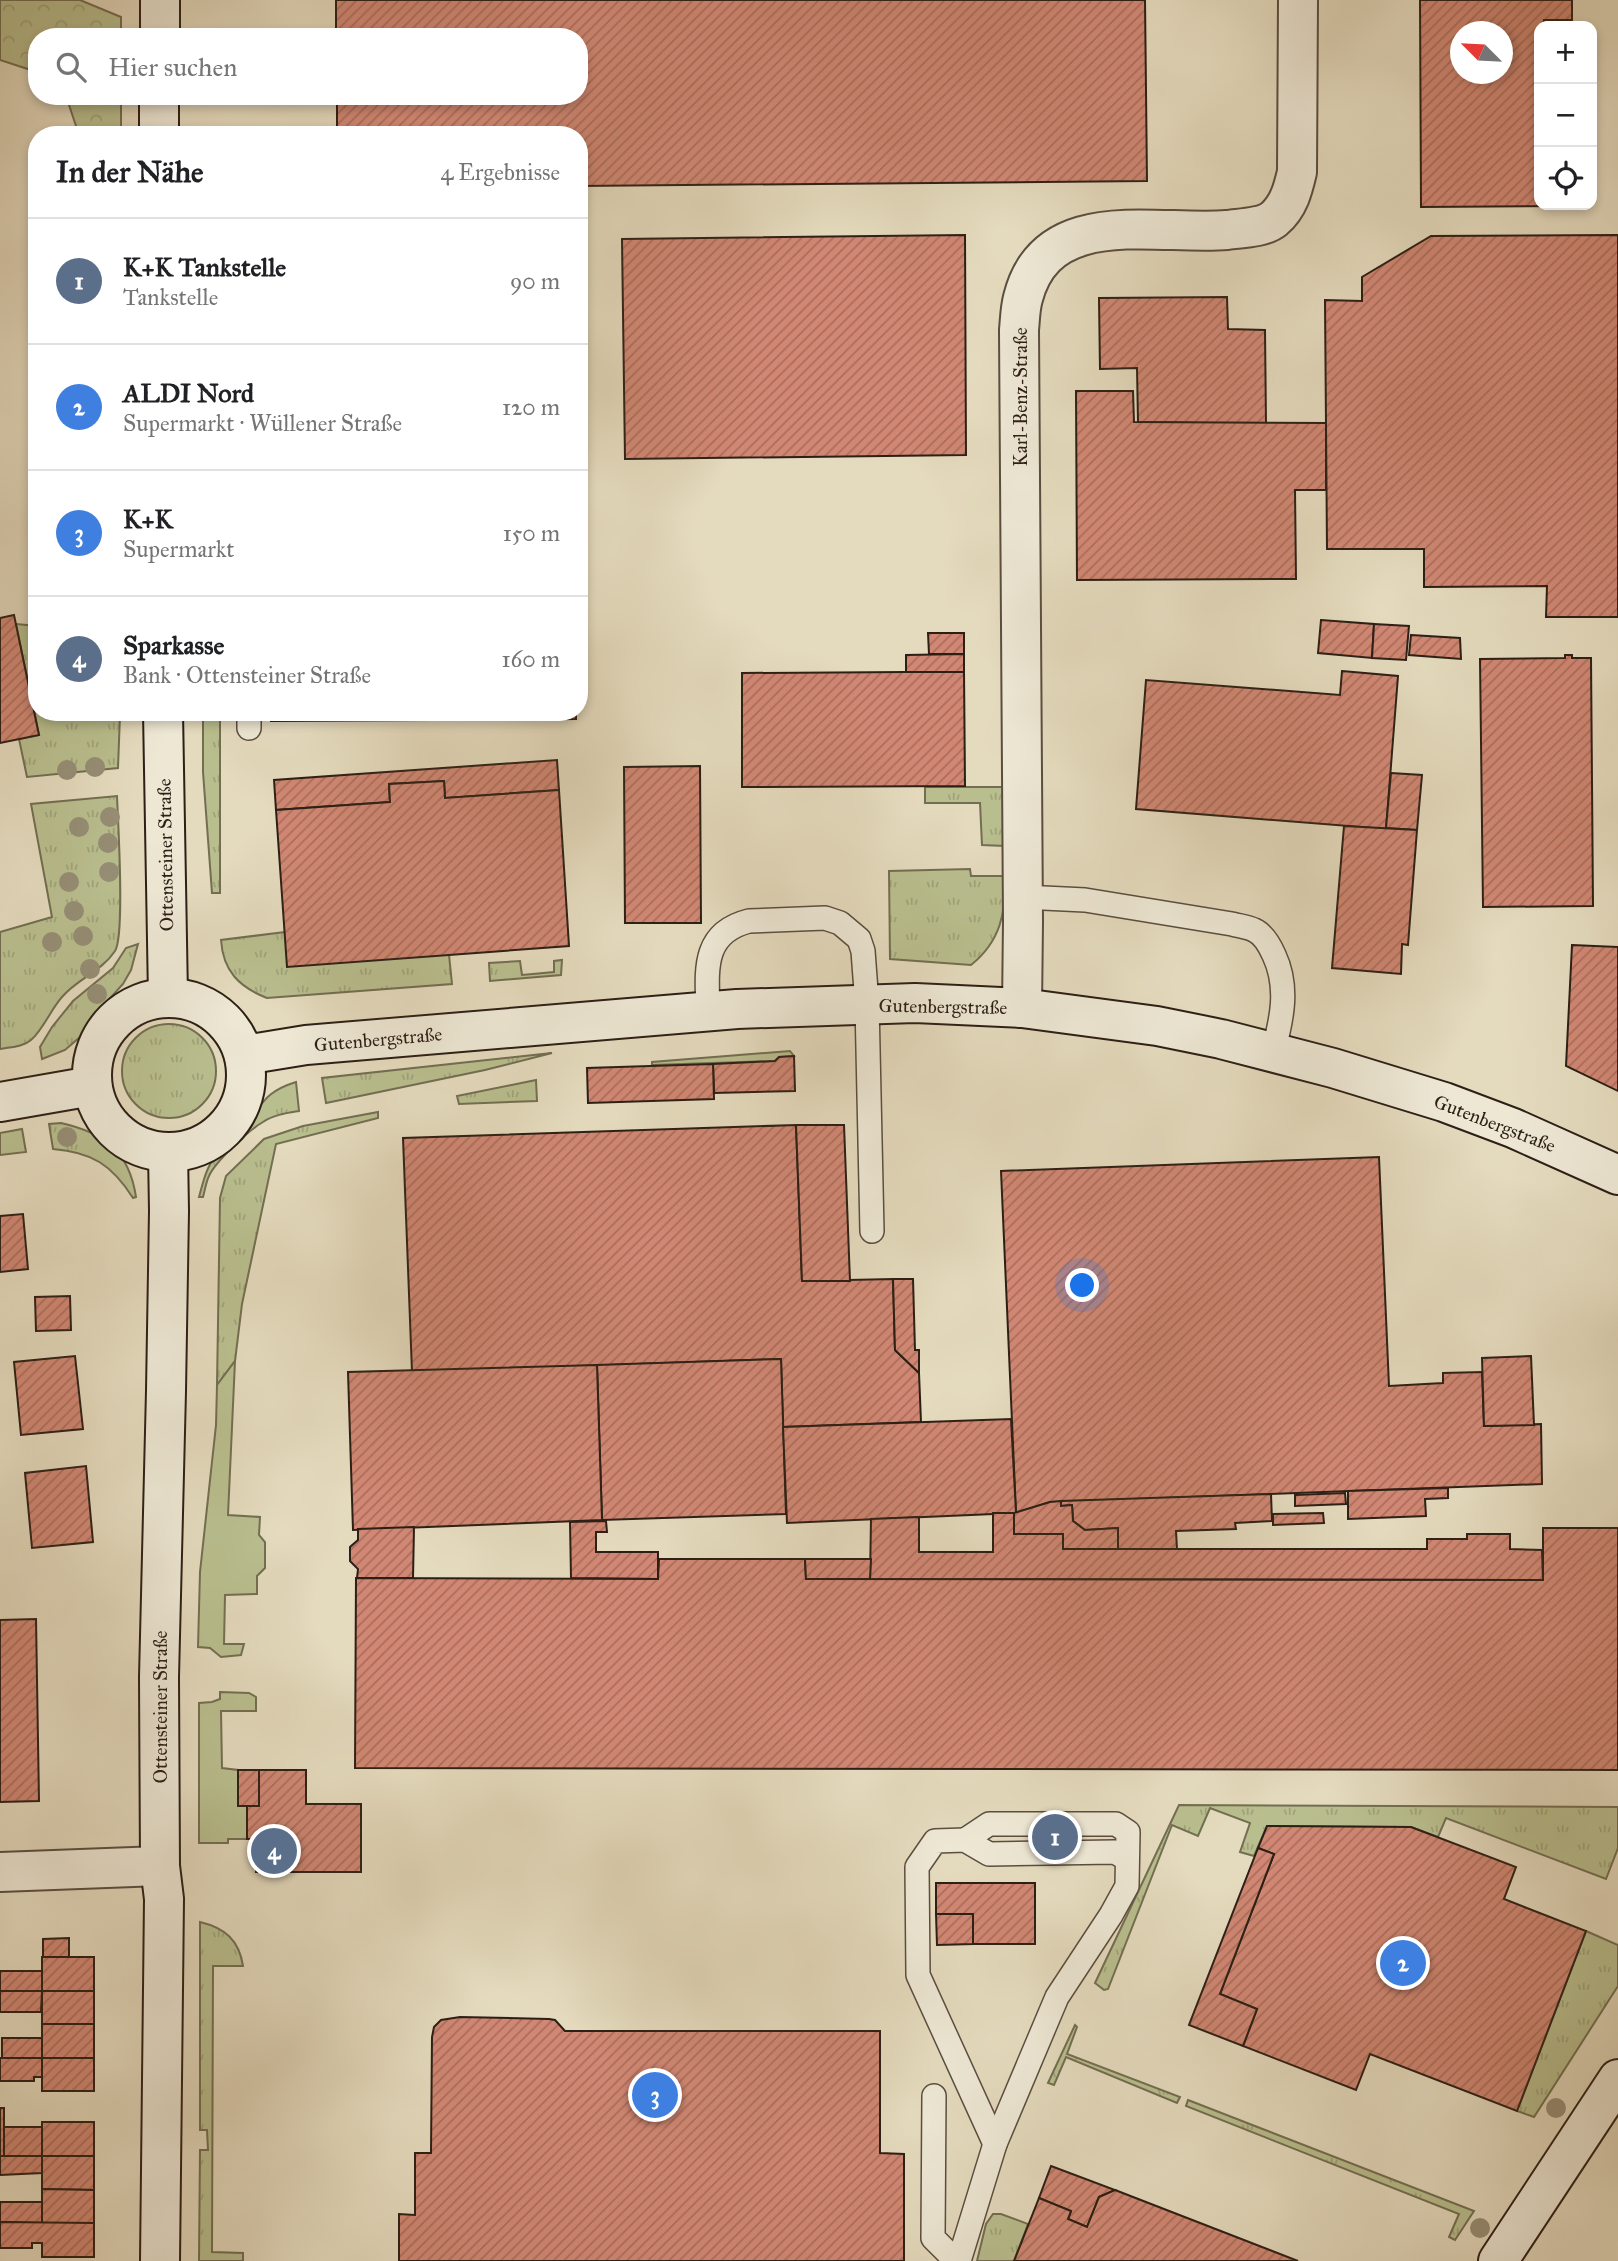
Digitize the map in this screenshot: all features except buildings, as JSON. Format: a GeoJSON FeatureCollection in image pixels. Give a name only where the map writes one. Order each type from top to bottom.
{"type":"FeatureCollection","features":[{"type":"Feature","properties":{"kind":"street"},"geometry":{"type":"LineString","coordinates":[[159,28],[160,0]]}},
{"type":"Feature","properties":{"kind":"street","name":"Karl-Benz-Straße"},"geometry":{"type":"LineString","coordinates":[[1022,1008],[1019,330],[1023,298],[1036,267],[1057,245],[1082,234],[1110,230],[1227,230],[1247,228],[1273,220],[1291,197],[1297,172],[1298,0]]}},
{"type":"Feature","properties":{"kind":"street"},"geometry":{"type":"LineString","coordinates":[[159,105],[159,126]]}},
{"type":"Feature","properties":{"kind":"street","name":"Ottensteiner Straße"},"geometry":{"type":"LineString","coordinates":[[163,721],[168,997]]}},
{"type":"Feature","properties":{"kind":"street"},"geometry":{"type":"LineString","coordinates":[[168,997],[192,1001],[216,1013],[234,1030],[245,1055],[245,1090],[235,1115],[218,1135],[195,1148],[168,1152],[139,1146],[116,1131],[101,1112],[92,1086],[92,1066],[100,1040],[116,1018],[141,1002],[168,997]]}},
{"type":"Feature","properties":{"kind":"street","name":"Gutenbergstraße"},"geometry":{"type":"LineString","coordinates":[[245,1055],[318,1044],[708,1011],[867,1004],[975,1004],[1022,1008],[1157,1026],[1273,1052],[1444,1102],[1513,1128],[1618,1175]]}},
{"type":"Feature","properties":{"kind":"street"},"geometry":{"type":"LineString","coordinates":[[0,1102],[92,1086]]}},
{"type":"Feature","properties":{"kind":"street","name":"Ottensteiner Straße"},"geometry":{"type":"LineString","coordinates":[[160,2261],[164,1899],[160,1866],[159,1676],[166,1391],[168,1152]]}},
{"type":"Feature","properties":{"kind":"street"},"geometry":{"type":"LineString","coordinates":[[0,1872],[160,1866]]}},
{"type":"Feature","properties":{"kind":"street"},"geometry":{"type":"LineString","coordinates":[[1498,2261],[1618,2079]]}},
{"type":"Feature","properties":{"kind":"lane"},"geometry":{"type":"LineString","coordinates":[[1023,897],[1085,900],[1255,930],[1269,945],[1282,971],[1281,1020],[1273,1052]]}},
{"type":"Feature","properties":{"kind":"lane"},"geometry":{"type":"LineString","coordinates":[[708,1011],[706,967],[719,938],[728,930],[749,921],[824,918],[840,923],[859,939],[863,951],[867,1004],[872,1231]]}},
{"type":"Feature","properties":{"kind":"lane"},"geometry":{"type":"LineString","coordinates":[[934,2096],[933,2238],[957,2261],[995,2144],[1057,1997],[1127,1886],[1127,1859],[1115,1852],[989,1854],[965,1840],[935,1841],[917,1867],[918,1975],[995,2144]]}},
{"type":"Feature","properties":{"kind":"green space"},"geometry":{"type":"Polygon","coordinates":[[[0,0],[80,0],[121,17],[121,28],[28,28],[28,69],[0,60],[0,0]]]}},
{"type":"Feature","properties":{"kind":"green space"},"geometry":{"type":"Polygon","coordinates":[[[69,105],[121,105],[121,126],[76,126],[69,105]]]}},
{"type":"Feature","properties":{"kind":"green space"},"geometry":{"type":"Polygon","coordinates":[[[16,624],[28,625],[28,682],[16,624]]]}},
{"type":"Feature","properties":{"kind":"green space"},"geometry":{"type":"Polygon","coordinates":[[[36,721],[120,721],[118,768],[27,777],[19,739],[39,735],[36,721]]]}},
{"type":"Feature","properties":{"kind":"green space"},"geometry":{"type":"Polygon","coordinates":[[[203,721],[220,721],[220,893],[212,893],[203,772],[203,721]]]}},
{"type":"Feature","properties":{"kind":"green space"},"geometry":{"type":"Polygon","coordinates":[[[925,787],[1006,787],[1005,846],[982,845],[980,803],[925,803],[925,787]]]}},
{"type":"Feature","properties":{"kind":"green space"},"geometry":{"type":"Polygon","coordinates":[[[117,796],[120,924],[115,951],[62,997],[31,1040],[0,1049],[0,932],[52,917],[31,804],[117,796]]]}},
{"type":"Feature","properties":{"kind":"green space"},"geometry":{"type":"Polygon","coordinates":[[[970,869],[971,876],[1005,876],[1000,925],[981,956],[971,965],[890,959],[889,871],[970,869]]]}},
{"type":"Feature","properties":{"kind":"green space"},"geometry":{"type":"Polygon","coordinates":[[[285,932],[449,955],[452,984],[267,998],[248,989],[234,976],[225,961],[221,940],[285,932]]]}},
{"type":"Feature","properties":{"kind":"green space"},"geometry":{"type":"Polygon","coordinates":[[[138,944],[131,970],[123,984],[90,1020],[80,1037],[65,1050],[42,1059],[40,1047],[73,1001],[113,968],[126,948],[138,944]]]}},
{"type":"Feature","properties":{"kind":"green space"},"geometry":{"type":"Polygon","coordinates":[[[562,960],[561,975],[490,981],[489,963],[520,961],[522,975],[554,972],[554,961],[562,960]]]}},
{"type":"Feature","properties":{"kind":"green space"},"geometry":{"type":"Polygon","coordinates":[[[169,1024],[187,1027],[202,1038],[213,1053],[216,1071],[213,1089],[202,1104],[187,1115],[169,1118],[151,1115],[136,1104],[125,1089],[122,1071],[125,1053],[136,1038],[151,1027],[169,1024]]]}},
{"type":"Feature","properties":{"kind":"green space"},"geometry":{"type":"Polygon","coordinates":[[[790,1051],[794,1056],[779,1057],[775,1061],[652,1065],[652,1062],[790,1051]]]}},
{"type":"Feature","properties":{"kind":"green space"},"geometry":{"type":"Polygon","coordinates":[[[552,1053],[485,1070],[326,1103],[322,1078],[552,1053]]]}},
{"type":"Feature","properties":{"kind":"green space"},"geometry":{"type":"Polygon","coordinates":[[[536,1080],[537,1101],[459,1104],[457,1096],[536,1080]]]}},
{"type":"Feature","properties":{"kind":"green space"},"geometry":{"type":"Polygon","coordinates":[[[296,1082],[299,1111],[271,1118],[249,1132],[212,1170],[203,1197],[199,1197],[207,1170],[216,1156],[270,1095],[296,1082]]]}},
{"type":"Feature","properties":{"kind":"green space"},"geometry":{"type":"Polygon","coordinates":[[[378,1112],[378,1118],[276,1144],[242,1304],[235,1361],[217,1385],[220,1198],[226,1176],[264,1139],[303,1126],[378,1112]]]}},
{"type":"Feature","properties":{"kind":"green space"},"geometry":{"type":"Polygon","coordinates":[[[61,1123],[90,1132],[112,1146],[128,1167],[136,1197],[133,1198],[117,1177],[100,1162],[79,1153],[53,1149],[49,1124],[61,1123]]]}},
{"type":"Feature","properties":{"kind":"green space"},"geometry":{"type":"Polygon","coordinates":[[[22,1129],[26,1152],[0,1155],[0,1133],[22,1129]]]}},
{"type":"Feature","properties":{"kind":"green space"},"geometry":{"type":"Polygon","coordinates":[[[235,1361],[228,1515],[260,1517],[259,1535],[265,1542],[265,1568],[257,1576],[257,1594],[225,1595],[224,1644],[244,1644],[241,1655],[221,1657],[210,1648],[198,1647],[200,1572],[216,1425],[217,1385],[235,1361]]]}},
{"type":"Feature","properties":{"kind":"green space"},"geometry":{"type":"Polygon","coordinates":[[[220,1692],[249,1693],[256,1697],[256,1711],[221,1711],[222,1768],[238,1770],[238,1805],[247,1806],[247,1839],[228,1839],[228,1843],[199,1843],[199,1703],[220,1699],[220,1692]]]}},
{"type":"Feature","properties":{"kind":"green space"},"geometry":{"type":"Polygon","coordinates":[[[1179,1805],[1618,1807],[1618,1848],[1606,1879],[1446,1818],[1438,1837],[1411,1827],[1267,1826],[1254,1856],[1240,1852],[1250,1823],[1210,1808],[1198,1836],[1172,1825],[1108,1989],[1104,1990],[1095,1983],[1179,1805]]]}},
{"type":"Feature","properties":{"kind":"green space"},"geometry":{"type":"Polygon","coordinates":[[[200,1922],[224,1932],[234,1942],[243,1966],[213,1966],[212,2252],[243,2253],[243,2261],[199,2261],[200,2150],[208,2150],[207,2130],[200,2130],[200,1922]]]}},
{"type":"Feature","properties":{"kind":"green space"},"geometry":{"type":"Polygon","coordinates":[[[1586,1931],[1618,1945],[1618,1986],[1534,2117],[1517,2111],[1586,1931]]]}},
{"type":"Feature","properties":{"kind":"green space"},"geometry":{"type":"Polygon","coordinates":[[[1075,2025],[1077,2027],[1067,2054],[1180,2097],[1177,2103],[1066,2057],[1054,2085],[1048,2083],[1075,2025]]]}},
{"type":"Feature","properties":{"kind":"green space"},"geometry":{"type":"Polygon","coordinates":[[[1188,2100],[1474,2211],[1455,2240],[1449,2237],[1459,2214],[1186,2106],[1188,2100]]]}},
{"type":"Feature","properties":{"kind":"green space"},"geometry":{"type":"Polygon","coordinates":[[[993,2214],[1001,2214],[1028,2224],[1014,2261],[977,2261],[986,2224],[993,2214]]]}},
{"type":"Feature","properties":{"kind":"place","name":"K+K Tankstelle"},"geometry":{"type":"Point","coordinates":[1055,1837]}},
{"type":"Feature","properties":{"kind":"place","name":"Sparkasse"},"geometry":{"type":"Point","coordinates":[274,1851]}},
{"type":"Feature","properties":{"kind":"place","name":"ALDI Nord"},"geometry":{"type":"Point","coordinates":[1403,1963]}},
{"type":"Feature","properties":{"kind":"place","name":"K+K"},"geometry":{"type":"Point","coordinates":[655,2095]}}]}
